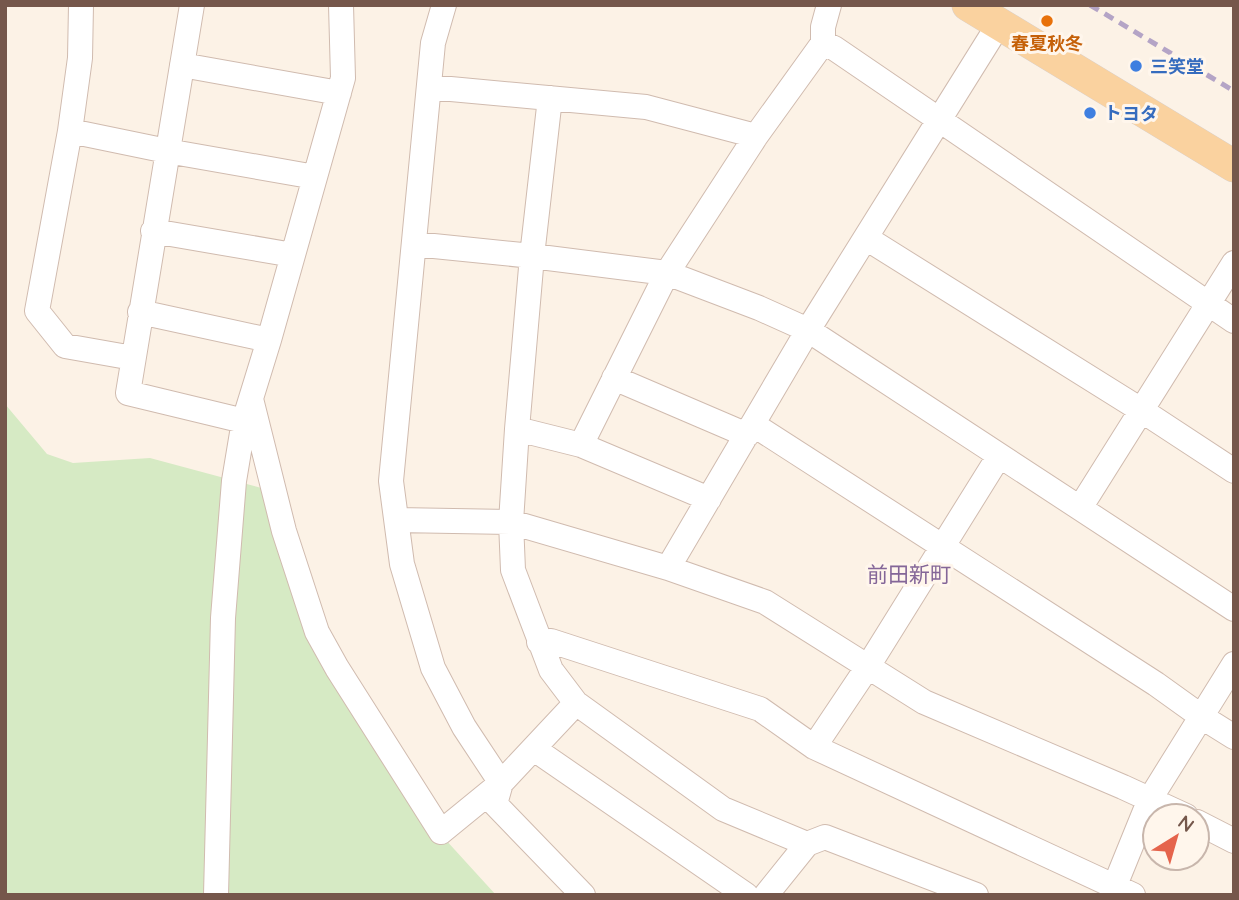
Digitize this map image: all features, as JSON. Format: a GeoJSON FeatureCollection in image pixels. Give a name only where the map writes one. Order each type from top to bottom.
{"type":"FeatureCollection","features":[{"type":"Feature","properties":{"kind":"main road"},"geometry":{"type":"LineString","coordinates":[[968,5],[1234,166]]}},
{"type":"Feature","properties":{"kind":"street"},"geometry":{"type":"LineString","coordinates":[[81,5],[80,58],[70,131],[37,311],[65,346],[133,358]]}},
{"type":"Feature","properties":{"kind":"street"},"geometry":{"type":"LineString","coordinates":[[192,5],[128,393],[247,410]]}},
{"type":"Feature","properties":{"kind":"street"},"geometry":{"type":"LineString","coordinates":[[216,895],[223,618],[234,481],[247,410],[343,78],[341,5]]}},
{"type":"Feature","properties":{"kind":"street"},"geometry":{"type":"LineString","coordinates":[[444,5],[433,43],[391,481],[402,564],[433,668],[464,727],[501,783],[495,804],[583,895]]}},
{"type":"Feature","properties":{"kind":"street"},"geometry":{"type":"LineString","coordinates":[[581,445],[667,273],[756,136],[823,43],[823,27],[829,5]]}},
{"type":"Feature","properties":{"kind":"street"},"geometry":{"type":"LineString","coordinates":[[668,568],[808,330],[999,24]]}},
{"type":"Feature","properties":{"kind":"street"},"geometry":{"type":"LineString","coordinates":[[823,43],[1234,321]]}},
{"type":"Feature","properties":{"kind":"street"},"geometry":{"type":"LineString","coordinates":[[182,65],[339,93]]}},
{"type":"Feature","properties":{"kind":"street"},"geometry":{"type":"LineString","coordinates":[[429,87],[646,107],[756,136]]}},
{"type":"Feature","properties":{"kind":"street"},"geometry":{"type":"LineString","coordinates":[[550,98],[532,256],[517,429],[511,522],[513,570],[551,670],[576,703],[723,810],[807,844]]}},
{"type":"Feature","properties":{"kind":"street"},"geometry":{"type":"LineString","coordinates":[[70,131],[315,177]]}},
{"type":"Feature","properties":{"kind":"street"},"geometry":{"type":"LineString","coordinates":[[153,231],[293,255]]}},
{"type":"Feature","properties":{"kind":"street"},"geometry":{"type":"LineString","coordinates":[[866,238],[1234,471]]}},
{"type":"Feature","properties":{"kind":"street"},"geometry":{"type":"LineString","coordinates":[[414,244],[667,273],[759,307],[808,330],[1234,609]]}},
{"type":"Feature","properties":{"kind":"street"},"geometry":{"type":"LineString","coordinates":[[1080,508],[1234,263]]}},
{"type":"Feature","properties":{"kind":"street"},"geometry":{"type":"LineString","coordinates":[[140,312],[269,340]]}},
{"type":"Feature","properties":{"kind":"street"},"geometry":{"type":"LineString","coordinates":[[614,379],[750,430],[942,547],[1157,684],[1202,718],[1234,737]]}},
{"type":"Feature","properties":{"kind":"street"},"geometry":{"type":"LineString","coordinates":[[247,410],[317,632],[441,832],[501,783],[576,703]]}},
{"type":"Feature","properties":{"kind":"street"},"geometry":{"type":"LineString","coordinates":[[517,429],[581,445],[709,499]]}},
{"type":"Feature","properties":{"kind":"street"},"geometry":{"type":"LineString","coordinates":[[814,747],[867,668],[999,456]]}},
{"type":"Feature","properties":{"kind":"street"},"geometry":{"type":"LineString","coordinates":[[397,520],[511,522],[668,568],[765,602],[924,702],[1156,802]]}},
{"type":"Feature","properties":{"kind":"street"},"geometry":{"type":"LineString","coordinates":[[540,642],[551,641],[761,709],[814,747],[1120,892],[1150,799],[1234,664]]}},
{"type":"Feature","properties":{"kind":"street"},"geometry":{"type":"LineString","coordinates":[[534,749],[746,895]]}},
{"type":"Feature","properties":{"kind":"street"},"geometry":{"type":"LineString","coordinates":[[1211,829],[1234,841]]}},
{"type":"Feature","properties":{"kind":"street"},"geometry":{"type":"LineString","coordinates":[[766,895],[807,844],[825,837],[976,895]]}},
{"type":"Feature","properties":{"kind":"green space"},"geometry":{"type":"Polygon","coordinates":[[[5,404],[47,454],[73,463],[150,458],[288,495],[317,623],[403,793],[496,895],[5,895],[5,404]]]}},
{"type":"Feature","properties":{"kind":"railway"},"geometry":{"type":"LineString","coordinates":[[1090,5],[1234,91]]}},
{"type":"Feature","properties":{"kind":"place","name":"春夏秋冬"},"geometry":{"type":"Point","coordinates":[1047,21]}},
{"type":"Feature","properties":{"kind":"place","name":"三笑堂"},"geometry":{"type":"Point","coordinates":[1136,66]}},
{"type":"Feature","properties":{"kind":"place","name":"トヨタ"},"geometry":{"type":"Point","coordinates":[1090,113]}},
{"type":"Feature","properties":{"kind":"district","name":"前田新町"},"geometry":{"type":"Point","coordinates":[909,574]}}]}
